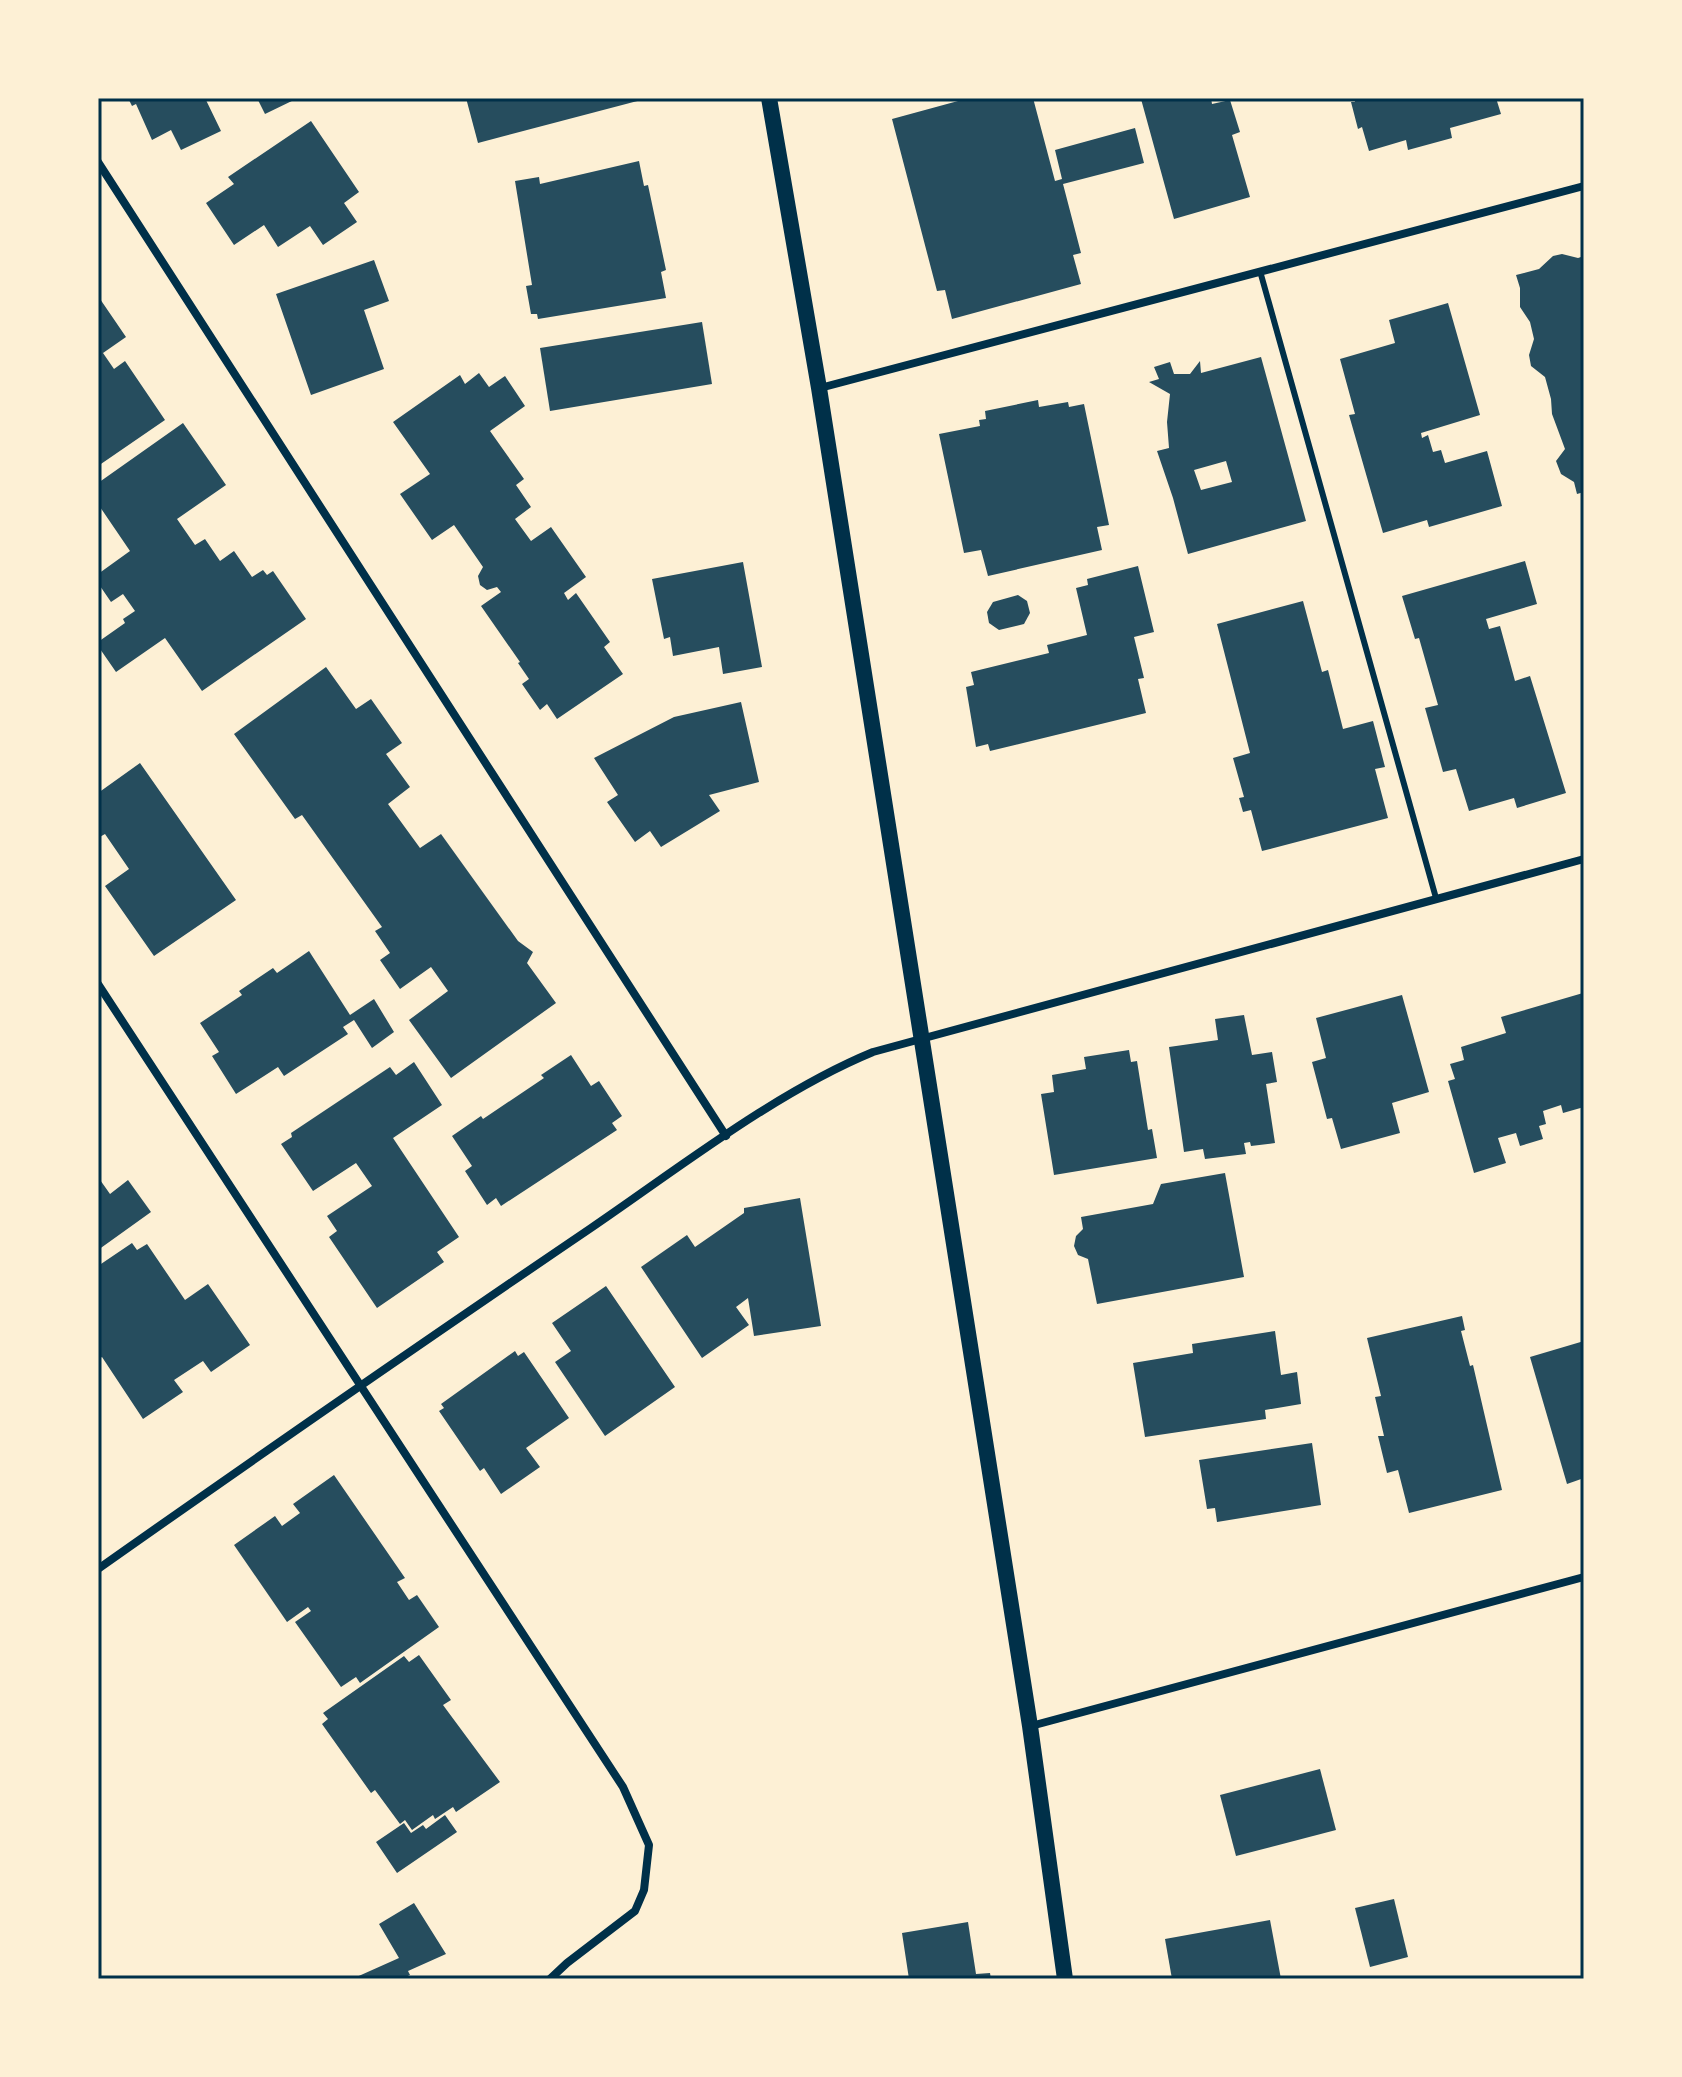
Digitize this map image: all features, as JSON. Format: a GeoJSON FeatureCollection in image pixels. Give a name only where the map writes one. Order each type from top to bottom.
{"type":"FeatureCollection","features":[{"type":"Feature","properties":{"kind":"main road"},"geometry":{"type":"LineString","coordinates":[[769,98],[819,388],[1030,1726],[1065,1979]]}},
{"type":"Feature","properties":{"kind":"street"},"geometry":{"type":"LineString","coordinates":[[98,162],[726,1136]]}},
{"type":"Feature","properties":{"kind":"street"},"geometry":{"type":"LineString","coordinates":[[819,388],[1584,186]]}},
{"type":"Feature","properties":{"kind":"street"},"geometry":{"type":"LineString","coordinates":[[98,1569],[360,1385],[726,1136],[830,1070],[873,1052],[1584,859]]}},
{"type":"Feature","properties":{"kind":"street"},"geometry":{"type":"LineString","coordinates":[[98,984],[623,1787],[649,1845],[644,1890],[635,1911],[550,1979]]}},
{"type":"Feature","properties":{"kind":"street"},"geometry":{"type":"LineString","coordinates":[[1030,1726],[1584,1577]]}},
{"type":"Feature","properties":{"kind":"lane"},"geometry":{"type":"LineString","coordinates":[[1260,271],[1436,898]]}},
{"type":"Feature","properties":{"kind":"building"},"geometry":{"type":"Polygon","coordinates":[[[128,98],[205,98],[221,131],[181,150],[171,130],[152,140],[136,104],[132,106],[128,98]]]}},
{"type":"Feature","properties":{"kind":"building"},"geometry":{"type":"Polygon","coordinates":[[[257,98],[298,98],[265,114],[257,98]]]}},
{"type":"Feature","properties":{"kind":"building"},"geometry":{"type":"Polygon","coordinates":[[[466,98],[645,98],[645,99],[478,143],[466,98]]]}},
{"type":"Feature","properties":{"kind":"building"},"geometry":{"type":"Polygon","coordinates":[[[969,98],[1033,98],[1055,181],[1062,179],[1055,150],[1135,128],[1144,163],[1063,184],[1081,253],[1073,255],[1081,284],[952,319],[945,290],[937,291],[892,119],[969,98]]]}},
{"type":"Feature","properties":{"kind":"building"},"geometry":{"type":"Polygon","coordinates":[[[1211,98],[1212,104],[1230,100],[1240,132],[1232,135],[1250,197],[1174,219],[1141,99],[1211,98]]]}},
{"type":"Feature","properties":{"kind":"building"},"geometry":{"type":"Polygon","coordinates":[[[1354,98],[1496,98],[1501,114],[1450,128],[1452,138],[1408,150],[1406,140],[1369,151],[1362,127],[1358,129],[1351,102],[1355,102],[1354,98]]]}},
{"type":"Feature","properties":{"kind":"building"},"geometry":{"type":"Polygon","coordinates":[[[311,121],[359,192],[344,203],[357,222],[323,245],[310,226],[278,247],[264,225],[234,245],[206,203],[234,184],[228,177],[311,121]]]}},
{"type":"Feature","properties":{"kind":"building"},"geometry":{"type":"Polygon","coordinates":[[[639,161],[644,186],[648,185],[666,270],[661,272],[666,298],[538,319],[537,314],[531,314],[526,286],[532,285],[515,181],[539,177],[540,184],[639,161]]]}},
{"type":"Feature","properties":{"kind":"building"},"geometry":{"type":"Polygon","coordinates":[[[1562,254],[1578,258],[1584,256],[1584,492],[1577,494],[1574,482],[1561,474],[1556,461],[1565,449],[1552,414],[1545,377],[1531,366],[1529,355],[1534,339],[1530,322],[1520,307],[1516,275],[1539,269],[1553,256],[1562,254]]]}},
{"type":"Feature","properties":{"kind":"building"},"geometry":{"type":"Polygon","coordinates":[[[374,260],[389,301],[364,310],[384,369],[311,395],[276,294],[374,260]]]}},
{"type":"Feature","properties":{"kind":"building"},"geometry":{"type":"Polygon","coordinates":[[[98,296],[126,337],[103,353],[114,369],[125,361],[165,420],[98,466],[98,296]]]}},
{"type":"Feature","properties":{"kind":"building"},"geometry":{"type":"Polygon","coordinates":[[[1448,303],[1480,415],[1421,433],[1422,438],[1428,435],[1433,452],[1441,450],[1445,463],[1487,451],[1502,506],[1429,527],[1427,520],[1383,533],[1349,415],[1355,414],[1340,359],[1395,343],[1389,320],[1448,303]]]}},
{"type":"Feature","properties":{"kind":"building"},"geometry":{"type":"Polygon","coordinates":[[[702,322],[712,384],[550,411],[540,348],[702,322]]]}},
{"type":"Feature","properties":{"kind":"building"},"geometry":{"type":"Polygon","coordinates":[[[1261,357],[1306,521],[1188,554],[1157,451],[1169,448],[1167,422],[1170,394],[1149,382],[1159,379],[1154,367],[1170,362],[1174,374],[1190,374],[1200,361],[1201,373],[1261,357]],[[1226,461],[1194,470],[1201,490],[1232,482],[1226,461]]]}},
{"type":"Feature","properties":{"kind":"building"},"geometry":{"type":"Polygon","coordinates":[[[479,373],[489,387],[505,376],[525,406],[490,431],[524,479],[516,485],[531,507],[515,519],[531,541],[551,527],[586,577],[564,593],[568,600],[576,593],[610,642],[604,647],[623,674],[557,719],[547,704],[540,710],[522,684],[529,679],[481,606],[501,592],[497,587],[487,590],[480,585],[478,576],[483,567],[454,525],[432,540],[400,494],[430,474],[393,422],[460,375],[465,384],[479,373]]]}},
{"type":"Feature","properties":{"kind":"building"},"geometry":{"type":"Polygon","coordinates":[[[1038,400],[1039,407],[1068,402],[1069,407],[1084,404],[1109,525],[1097,527],[1102,550],[988,576],[981,550],[964,553],[939,434],[980,426],[979,420],[986,419],[985,411],[1038,400]]]}},
{"type":"Feature","properties":{"kind":"building"},"geometry":{"type":"Polygon","coordinates":[[[183,423],[226,485],[177,519],[195,545],[205,539],[220,561],[234,551],[252,577],[263,570],[267,575],[273,571],[306,619],[202,691],[165,638],[116,672],[98,646],[98,642],[125,623],[123,619],[135,611],[123,594],[111,602],[98,583],[98,574],[130,551],[98,504],[98,483],[183,423]]]}},
{"type":"Feature","properties":{"kind":"building"},"geometry":{"type":"Polygon","coordinates":[[[1525,561],[1537,604],[1486,619],[1489,629],[1500,626],[1515,681],[1530,676],[1566,793],[1517,808],[1514,798],[1469,811],[1456,769],[1443,772],[1425,708],[1438,705],[1419,638],[1415,639],[1402,596],[1525,561]]]}},
{"type":"Feature","properties":{"kind":"building"},"geometry":{"type":"Polygon","coordinates":[[[743,562],[762,667],[723,674],[719,647],[673,656],[670,637],[664,639],[652,579],[743,562]]]}},
{"type":"Feature","properties":{"kind":"building"},"geometry":{"type":"Polygon","coordinates":[[[1138,566],[1154,632],[1134,637],[1144,678],[1138,679],[1146,713],[990,751],[988,744],[976,747],[966,687],[974,685],[971,672],[1049,653],[1047,645],[1087,635],[1076,588],[1088,585],[1087,579],[1138,566]]]}},
{"type":"Feature","properties":{"kind":"building"},"geometry":{"type":"Polygon","coordinates":[[[1018,595],[1027,601],[1030,613],[1024,624],[999,630],[989,623],[987,612],[993,602],[1018,595]]]}},
{"type":"Feature","properties":{"kind":"building"},"geometry":{"type":"Polygon","coordinates":[[[1303,601],[1322,672],[1328,670],[1343,729],[1373,721],[1385,767],[1375,769],[1388,818],[1262,851],[1251,810],[1243,812],[1239,798],[1244,797],[1233,758],[1250,753],[1217,624],[1303,601]]]}},
{"type":"Feature","properties":{"kind":"building"},"geometry":{"type":"Polygon","coordinates":[[[326,667],[356,709],[371,699],[402,743],[386,754],[410,787],[388,804],[420,848],[441,834],[518,941],[533,952],[527,963],[556,1003],[451,1078],[409,1020],[448,991],[431,967],[400,989],[380,960],[390,953],[375,931],[382,927],[302,815],[295,819],[234,734],[326,667]]]}},
{"type":"Feature","properties":{"kind":"building"},"geometry":{"type":"Polygon","coordinates":[[[741,702],[759,782],[709,795],[720,811],[661,847],[650,831],[635,842],[607,802],[618,795],[594,758],[674,717],[741,702]]]}},
{"type":"Feature","properties":{"kind":"building"},"geometry":{"type":"Polygon","coordinates":[[[140,763],[236,900],[154,956],[105,886],[129,869],[105,834],[98,838],[98,793],[140,763]]]}},
{"type":"Feature","properties":{"kind":"building"},"geometry":{"type":"Polygon","coordinates":[[[309,951],[350,1015],[374,999],[394,1032],[372,1048],[354,1020],[343,1027],[348,1034],[284,1076],[278,1067],[236,1094],[212,1056],[219,1052],[200,1023],[242,995],[239,991],[273,968],[277,973],[309,951]]]}},
{"type":"Feature","properties":{"kind":"building"},"geometry":{"type":"Polygon","coordinates":[[[1583,993],[1584,1107],[1563,1113],[1561,1105],[1543,1111],[1546,1124],[1539,1126],[1543,1139],[1520,1146],[1516,1133],[1498,1138],[1506,1163],[1474,1173],[1448,1081],[1455,1079],[1450,1064],[1464,1060],[1461,1047],[1506,1033],[1501,1017],[1583,993]]]}},
{"type":"Feature","properties":{"kind":"building"},"geometry":{"type":"Polygon","coordinates":[[[1402,995],[1429,1092],[1392,1103],[1400,1133],[1341,1149],[1332,1118],[1327,1119],[1312,1062],[1326,1058],[1316,1018],[1402,995]]]}},
{"type":"Feature","properties":{"kind":"building"},"geometry":{"type":"Polygon","coordinates":[[[1244,1015],[1252,1055],[1272,1052],[1277,1082],[1266,1084],[1275,1143],[1251,1146],[1250,1142],[1244,1143],[1246,1154],[1205,1159],[1203,1149],[1184,1152],[1169,1047],[1218,1040],[1215,1019],[1244,1015]]]}},
{"type":"Feature","properties":{"kind":"building"},"geometry":{"type":"Polygon","coordinates":[[[1129,1050],[1131,1062],[1137,1061],[1148,1130],[1152,1129],[1157,1158],[1054,1175],[1041,1094],[1054,1092],[1052,1075],[1086,1069],[1084,1057],[1129,1050]]]}},
{"type":"Feature","properties":{"kind":"building"},"geometry":{"type":"Polygon","coordinates":[[[571,1055],[591,1086],[599,1081],[622,1116],[612,1123],[617,1130],[501,1206],[496,1198],[487,1205],[465,1171],[472,1166],[452,1136],[544,1078],[541,1075],[571,1055]]]}},
{"type":"Feature","properties":{"kind":"building"},"geometry":{"type":"Polygon","coordinates":[[[414,1062],[442,1105],[393,1138],[459,1237],[437,1252],[444,1262],[377,1308],[329,1237],[337,1231],[327,1216],[372,1186],[356,1163],[313,1191],[281,1144],[292,1137],[291,1133],[390,1067],[396,1075],[414,1062]]]}},
{"type":"Feature","properties":{"kind":"building"},"geometry":{"type":"Polygon","coordinates":[[[1225,1173],[1244,1277],[1097,1304],[1088,1259],[1078,1255],[1074,1246],[1076,1236],[1083,1229],[1081,1217],[1153,1204],[1161,1184],[1225,1173]]]}},
{"type":"Feature","properties":{"kind":"building"},"geometry":{"type":"Polygon","coordinates":[[[98,1177],[110,1194],[128,1180],[151,1212],[98,1250],[98,1177]]]}},
{"type":"Feature","properties":{"kind":"building"},"geometry":{"type":"Polygon","coordinates":[[[800,1198],[821,1326],[754,1336],[748,1298],[736,1307],[749,1325],[702,1358],[641,1267],[687,1235],[695,1247],[744,1213],[744,1208],[800,1198]]]}},
{"type":"Feature","properties":{"kind":"building"},"geometry":{"type":"Polygon","coordinates":[[[132,1243],[137,1250],[147,1244],[185,1300],[208,1284],[250,1345],[211,1372],[203,1361],[174,1380],[183,1392],[143,1419],[102,1357],[98,1359],[98,1266],[132,1243]]]}},
{"type":"Feature","properties":{"kind":"building"},"geometry":{"type":"Polygon","coordinates":[[[606,1286],[675,1387],[605,1436],[555,1362],[571,1351],[552,1323],[606,1286]]]}},
{"type":"Feature","properties":{"kind":"building"},"geometry":{"type":"Polygon","coordinates":[[[1462,1316],[1465,1330],[1461,1331],[1470,1366],[1473,1365],[1502,1490],[1409,1513],[1398,1470],[1387,1473],[1378,1436],[1384,1436],[1375,1397],[1381,1396],[1367,1338],[1462,1316]]]}},
{"type":"Feature","properties":{"kind":"building"},"geometry":{"type":"Polygon","coordinates":[[[1275,1331],[1281,1375],[1297,1372],[1301,1404],[1265,1410],[1266,1419],[1145,1437],[1133,1363],[1193,1353],[1192,1344],[1275,1331]]]}},
{"type":"Feature","properties":{"kind":"building"},"geometry":{"type":"Polygon","coordinates":[[[1584,1341],[1584,1478],[1567,1484],[1530,1357],[1584,1341]]]}},
{"type":"Feature","properties":{"kind":"building"},"geometry":{"type":"Polygon","coordinates":[[[515,1351],[518,1356],[524,1352],[569,1418],[526,1448],[540,1467],[501,1494],[484,1468],[480,1471],[439,1411],[444,1408],[441,1404],[515,1351]]]}},
{"type":"Feature","properties":{"kind":"building"},"geometry":{"type":"Polygon","coordinates":[[[1312,1443],[1321,1505],[1217,1522],[1215,1508],[1207,1509],[1199,1460],[1312,1443]]]}},
{"type":"Feature","properties":{"kind":"building"},"geometry":{"type":"Polygon","coordinates":[[[334,1475],[405,1578],[397,1582],[409,1600],[417,1595],[439,1627],[360,1683],[356,1677],[341,1687],[295,1622],[311,1611],[308,1607],[287,1622],[234,1545],[275,1516],[282,1526],[300,1513],[293,1504],[334,1475]]]}},
{"type":"Feature","properties":{"kind":"building"},"geometry":{"type":"Polygon","coordinates":[[[419,1655],[451,1700],[443,1705],[500,1782],[456,1812],[453,1807],[435,1819],[433,1815],[412,1830],[405,1820],[400,1824],[375,1790],[371,1793],[322,1724],[328,1719],[323,1713],[404,1656],[409,1662],[419,1655]]]}},
{"type":"Feature","properties":{"kind":"building"},"geometry":{"type":"Polygon","coordinates":[[[1320,1769],[1336,1830],[1236,1856],[1220,1795],[1320,1769]]]}},
{"type":"Feature","properties":{"kind":"building"},"geometry":{"type":"Polygon","coordinates":[[[445,1815],[457,1832],[397,1873],[376,1842],[404,1823],[411,1833],[423,1825],[426,1829],[445,1815]]]}},
{"type":"Feature","properties":{"kind":"building"},"geometry":{"type":"Polygon","coordinates":[[[1394,1899],[1408,1957],[1370,1967],[1355,1908],[1394,1899]]]}},
{"type":"Feature","properties":{"kind":"building"},"geometry":{"type":"Polygon","coordinates":[[[414,1903],[446,1954],[408,1971],[410,1975],[401,1979],[352,1979],[399,1958],[379,1924],[414,1903]]]}},
{"type":"Feature","properties":{"kind":"building"},"geometry":{"type":"Polygon","coordinates":[[[1270,1920],[1281,1979],[1172,1979],[1165,1939],[1270,1920]]]}},
{"type":"Feature","properties":{"kind":"building"},"geometry":{"type":"Polygon","coordinates":[[[968,1922],[976,1974],[990,1973],[991,1979],[909,1979],[902,1933],[968,1922]]]}}]}
